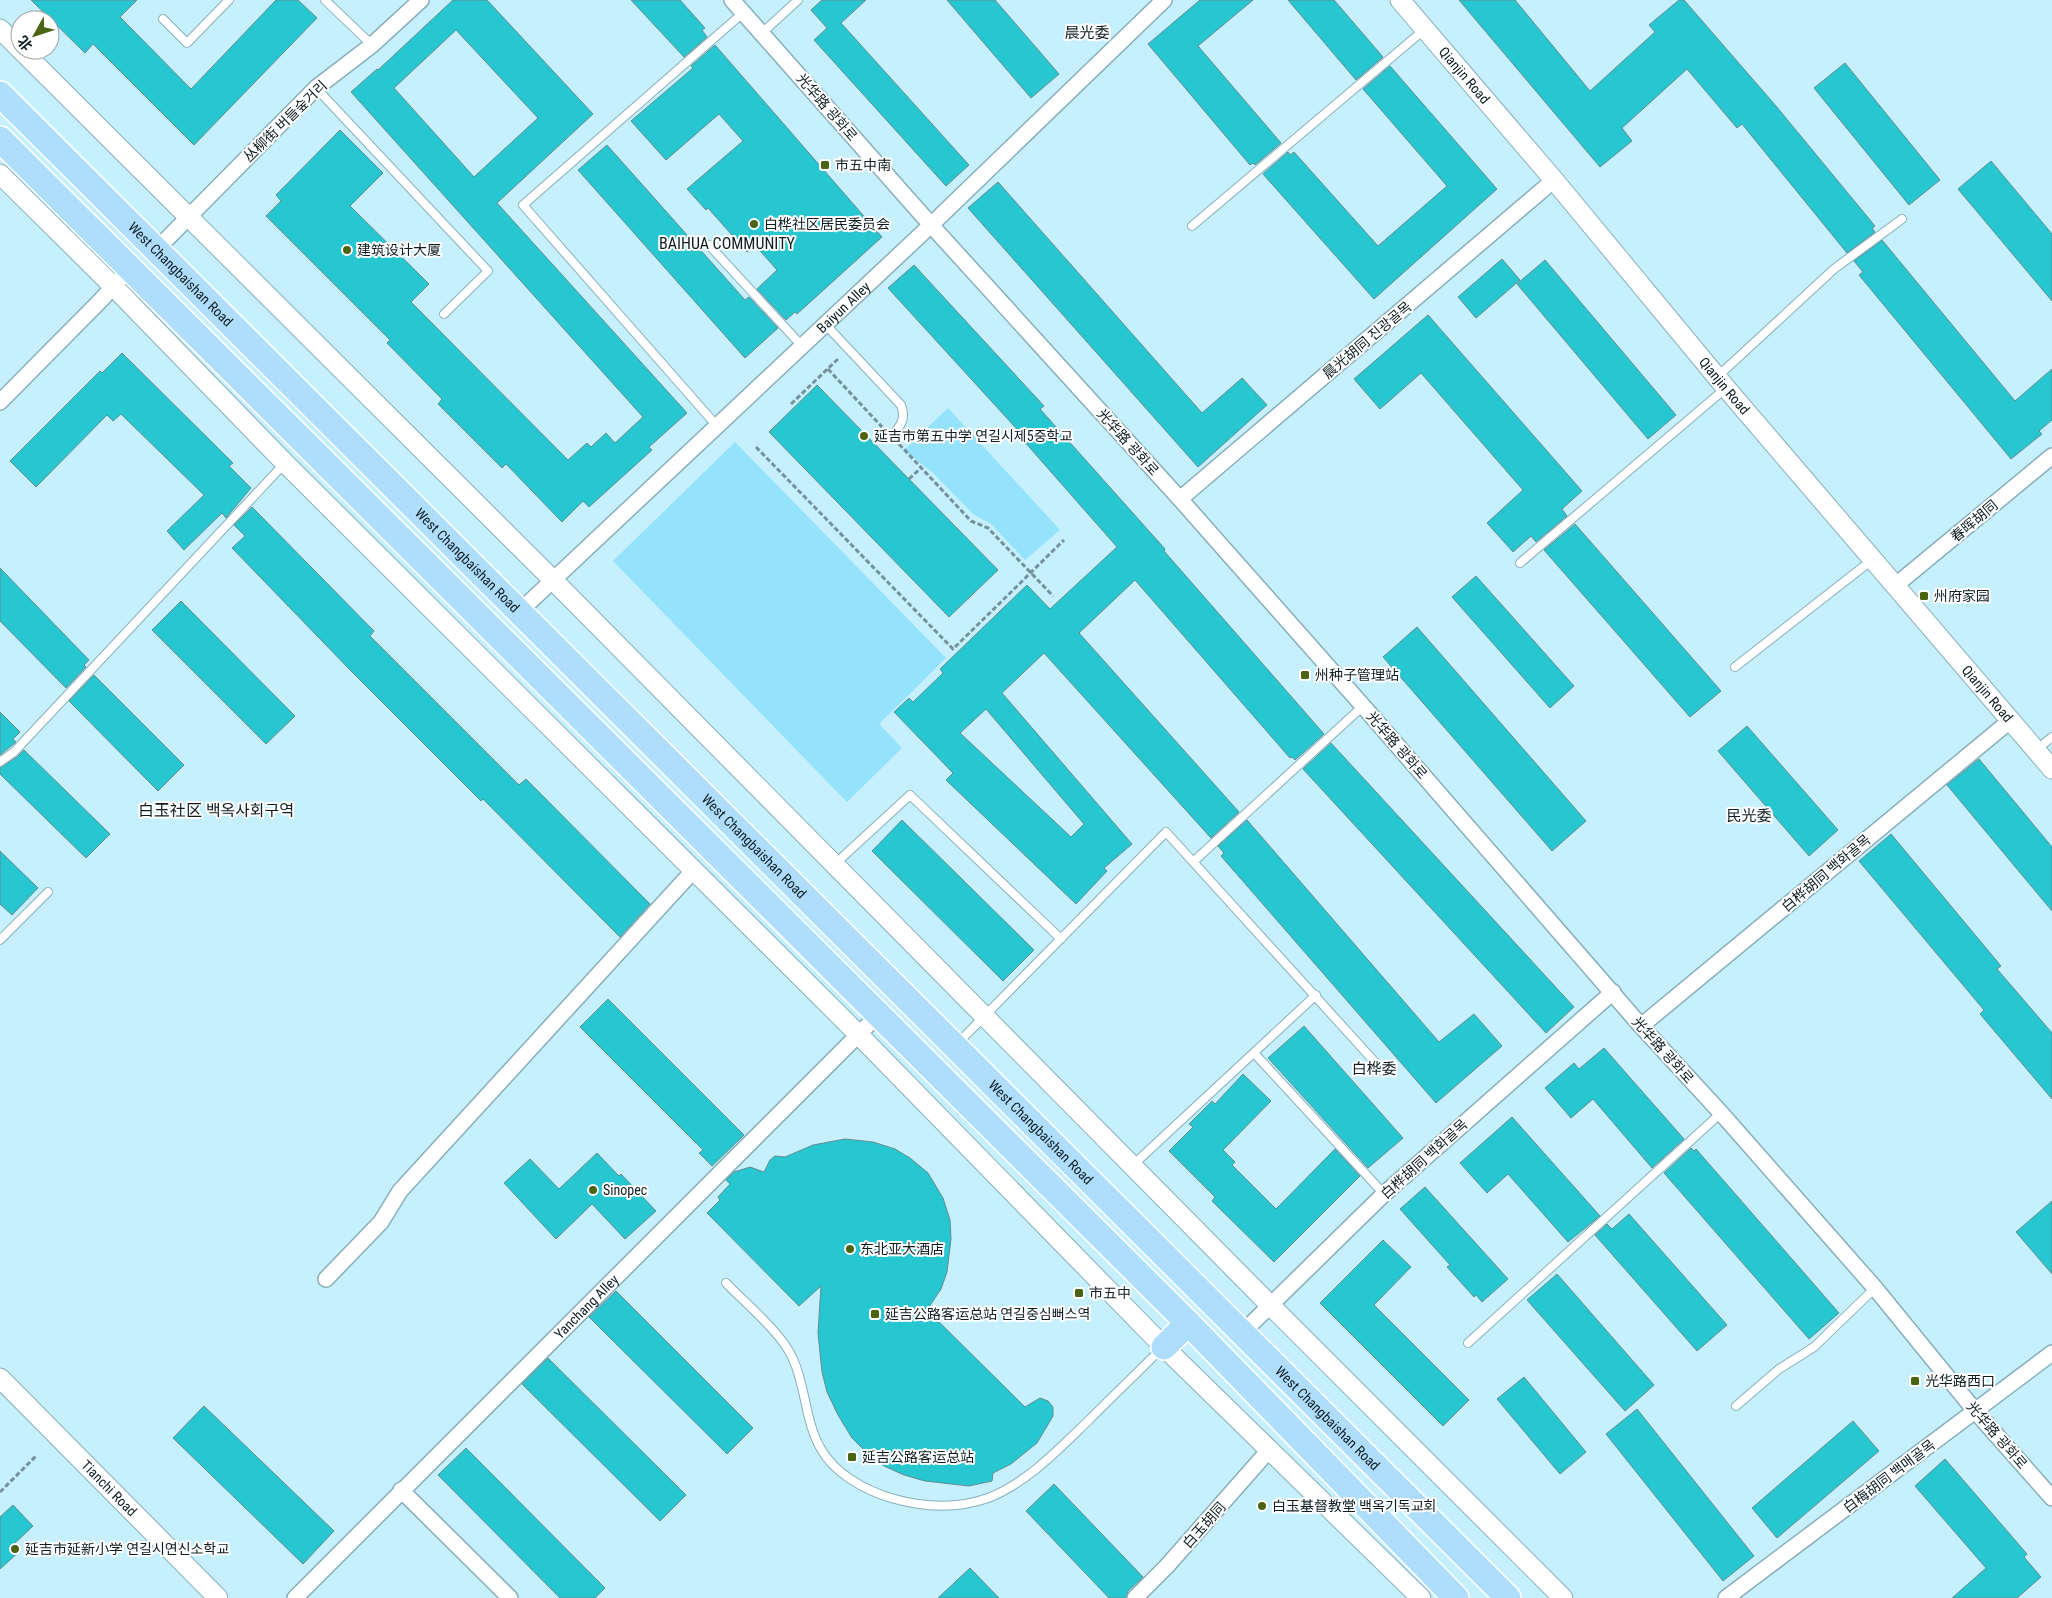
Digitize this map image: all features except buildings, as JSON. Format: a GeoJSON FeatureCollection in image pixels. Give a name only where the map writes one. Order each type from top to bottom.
{"type":"FeatureCollection","features":[{"type":"Feature","properties":{"kind":"main road","name":"West Changbaishan Road"},"geometry":{"type":"LineString","coordinates":[[0,94],[1508,1598]]}},
{"type":"Feature","properties":{"kind":"main road"},"geometry":{"type":"LineString","coordinates":[[0,139],[1188,1323],[1456,1598]]}},
{"type":"Feature","properties":{"kind":"main road"},"geometry":{"type":"LineString","coordinates":[[1164,1347],[1188,1323]]}},
{"type":"Feature","properties":{"kind":"street","name":"丛柳街 버들숲거리"},"geometry":{"type":"LineString","coordinates":[[156,250],[316,88],[372,46],[421,0]]}},
{"type":"Feature","properties":{"kind":"street","name":"光华路 광화로"},"geometry":{"type":"LineString","coordinates":[[732,0],[931,225],[1180,499],[1641,1026],[1721,1112],[1875,1288],[1976,1412],[2052,1498]]}},
{"type":"Feature","properties":{"kind":"street","name":"Baiyun Alley"},"geometry":{"type":"LineString","coordinates":[[519,612],[931,225],[1164,0]]}},
{"type":"Feature","properties":{"kind":"street","name":"Qianjin Road"},"geometry":{"type":"LineString","coordinates":[[1400,0],[1554,180],[1722,383],[2052,769]]}},
{"type":"Feature","properties":{"kind":"street"},"geometry":{"type":"LineString","coordinates":[[0,29],[10,39]]}},
{"type":"Feature","properties":{"kind":"street"},"geometry":{"type":"LineString","coordinates":[[32,60],[553,580],[1270,1305],[1563,1598]]}},
{"type":"Feature","properties":{"kind":"street"},"geometry":{"type":"LineString","coordinates":[[0,174],[113,286],[285,463],[858,1034],[1164,1347],[1421,1598]]}},
{"type":"Feature","properties":{"kind":"street","name":"晨光胡同 진광골목"},"geometry":{"type":"LineString","coordinates":[[1180,499],[1554,180]]}},
{"type":"Feature","properties":{"kind":"street"},"geometry":{"type":"LineString","coordinates":[[0,402],[130,268]]}},
{"type":"Feature","properties":{"kind":"street","name":"春晖胡同"},"geometry":{"type":"LineString","coordinates":[[1896,585],[2052,456]]}},
{"type":"Feature","properties":{"kind":"street","name":"白桦胡同 백화골목"},"geometry":{"type":"LineString","coordinates":[[1641,1026],[2011,720]]}},
{"type":"Feature","properties":{"kind":"street"},"geometry":{"type":"LineString","coordinates":[[326,1279],[382,1222],[400,1191],[693,871]]}},
{"type":"Feature","properties":{"kind":"street","name":"白桦胡同 백화골목"},"geometry":{"type":"LineString","coordinates":[[1242,1333],[1384,1194],[1613,992]]}},
{"type":"Feature","properties":{"kind":"street","name":"Yanchang Alley"},"geometry":{"type":"LineString","coordinates":[[294,1598],[879,1014]]}},
{"type":"Feature","properties":{"kind":"street","name":"白梅胡同 백매골목"},"geometry":{"type":"LineString","coordinates":[[1726,1598],[1976,1412],[2052,1353]]}},
{"type":"Feature","properties":{"kind":"street","name":"Tianchi Road"},"geometry":{"type":"LineString","coordinates":[[0,1378],[218,1598]]}},
{"type":"Feature","properties":{"kind":"street","name":"白玉胡同"},"geometry":{"type":"LineString","coordinates":[[1134,1598],[1167,1566],[1270,1449]]}},
{"type":"Feature","properties":{"kind":"street"},"geometry":{"type":"LineString","coordinates":[[401,1490],[510,1598]]}},
{"type":"Feature","properties":{"kind":"lane"},"geometry":{"type":"LineString","coordinates":[[163,19],[187,43],[229,0]]}},
{"type":"Feature","properties":{"kind":"lane"},"geometry":{"type":"LineString","coordinates":[[326,0],[372,46]]}},
{"type":"Feature","properties":{"kind":"lane"},"geometry":{"type":"LineString","coordinates":[[762,33],[798,0]]}},
{"type":"Feature","properties":{"kind":"lane"},"geometry":{"type":"LineString","coordinates":[[717,426],[523,205],[744,12]]}},
{"type":"Feature","properties":{"kind":"lane"},"geometry":{"type":"LineString","coordinates":[[1192,226],[1425,29]]}},
{"type":"Feature","properties":{"kind":"lane"},"geometry":{"type":"LineString","coordinates":[[316,88],[488,271],[444,314]]}},
{"type":"Feature","properties":{"kind":"lane"},"geometry":{"type":"LineString","coordinates":[[1520,564],[1722,383],[1834,269],[1902,219]]}},
{"type":"Feature","properties":{"kind":"lane"},"geometry":{"type":"LineString","coordinates":[[709,245],[802,346]]}},
{"type":"Feature","properties":{"kind":"lane"},"geometry":{"type":"LineString","coordinates":[[825,324],[901,405],[904,412],[903,420],[892,434]]}},
{"type":"Feature","properties":{"kind":"lane"},"geometry":{"type":"LineString","coordinates":[[0,762],[14,752],[285,463]]}},
{"type":"Feature","properties":{"kind":"lane"},"geometry":{"type":"LineString","coordinates":[[1735,667],[1873,558]]}},
{"type":"Feature","properties":{"kind":"lane"},"geometry":{"type":"LineString","coordinates":[[1193,862],[1363,706]]}},
{"type":"Feature","properties":{"kind":"lane"},"geometry":{"type":"LineString","coordinates":[[2036,750],[2052,737]]}},
{"type":"Feature","properties":{"kind":"lane"},"geometry":{"type":"LineString","coordinates":[[834,864],[910,795],[1061,938]]}},
{"type":"Feature","properties":{"kind":"lane"},"geometry":{"type":"LineString","coordinates":[[954,1046],[1166,832],[1383,1071]]}},
{"type":"Feature","properties":{"kind":"lane"},"geometry":{"type":"LineString","coordinates":[[0,940],[48,892]]}},
{"type":"Feature","properties":{"kind":"lane"},"geometry":{"type":"LineString","coordinates":[[1133,1165],[1316,995]]}},
{"type":"Feature","properties":{"kind":"lane"},"geometry":{"type":"LineString","coordinates":[[1254,1053],[1384,1194]]}},
{"type":"Feature","properties":{"kind":"lane"},"geometry":{"type":"LineString","coordinates":[[1468,1343],[1721,1112]]}},
{"type":"Feature","properties":{"kind":"lane"},"geometry":{"type":"LineString","coordinates":[[726,1283],[783,1342],[793,1358],[814,1434],[821,1450],[836,1467],[858,1484],[880,1494],[907,1502],[934,1506],[988,1498],[1034,1470],[1068,1440],[1164,1347]]}},
{"type":"Feature","properties":{"kind":"lane"},"geometry":{"type":"LineString","coordinates":[[1736,1406],[1778,1369],[1814,1347],[1875,1288]]}},
{"type":"Feature","properties":{"kind":"path"},"geometry":{"type":"LineString","coordinates":[[791,404],[849,349]]}},
{"type":"Feature","properties":{"kind":"path"},"geometry":{"type":"LineString","coordinates":[[828,369],[892,434],[971,521],[988,528],[1053,596]]}},
{"type":"Feature","properties":{"kind":"path"},"geometry":{"type":"LineString","coordinates":[[756,447],[953,649],[1064,540]]}},
{"type":"Feature","properties":{"kind":"path"},"geometry":{"type":"LineString","coordinates":[[909,479],[921,468]]}},
{"type":"Feature","properties":{"kind":"path"},"geometry":{"type":"LineString","coordinates":[[0,1492],[37,1455]]}},
{"type":"Feature","properties":{"kind":"shaded area"},"geometry":{"type":"Polygon","coordinates":[[[948,408],[1060,530],[1025,560],[991,524],[973,514],[933,473],[904,450],[948,408]]]}},
{"type":"Feature","properties":{"kind":"shaded area"},"geometry":{"type":"Polygon","coordinates":[[[735,442],[946,658],[879,724],[902,748],[847,802],[613,561],[735,442]]]}},
{"type":"Feature","properties":{"kind":"place","name":"市五中南"},"geometry":{"type":"Point","coordinates":[825,165]}},
{"type":"Feature","properties":{"kind":"place","name":"白桦社区居民委员会"},"geometry":{"type":"Point","coordinates":[754,224]}},
{"type":"Feature","properties":{"kind":"place","name":"建筑设计大厦"},"geometry":{"type":"Point","coordinates":[347,250]}},
{"type":"Feature","properties":{"kind":"place","name":"延吉市第五中学 연길시제5중학교"},"geometry":{"type":"Point","coordinates":[864,436]}},
{"type":"Feature","properties":{"kind":"place","name":"州府家园"},"geometry":{"type":"Point","coordinates":[1924,596]}},
{"type":"Feature","properties":{"kind":"place","name":"州种子管理站"},"geometry":{"type":"Point","coordinates":[1305,675]}},
{"type":"Feature","properties":{"kind":"place","name":"Sinopec"},"geometry":{"type":"Point","coordinates":[593,1190]}},
{"type":"Feature","properties":{"kind":"place","name":"东北亚大酒店"},"geometry":{"type":"Point","coordinates":[850,1249]}},
{"type":"Feature","properties":{"kind":"place","name":"市五中"},"geometry":{"type":"Point","coordinates":[1079,1293]}},
{"type":"Feature","properties":{"kind":"place","name":"延吉公路客运总站 연길중심뻐스역"},"geometry":{"type":"Point","coordinates":[875,1314]}},
{"type":"Feature","properties":{"kind":"place","name":"光华路西口"},"geometry":{"type":"Point","coordinates":[1915,1381]}},
{"type":"Feature","properties":{"kind":"place","name":"延吉公路客运总站"},"geometry":{"type":"Point","coordinates":[852,1457]}},
{"type":"Feature","properties":{"kind":"place","name":"白玉基督教堂 백옥기독교회"},"geometry":{"type":"Point","coordinates":[1262,1506]}},
{"type":"Feature","properties":{"kind":"place","name":"延吉市延新小学 연길시연신소학교"},"geometry":{"type":"Point","coordinates":[15,1549]}},
{"type":"Feature","properties":{"kind":"district","name":"晨光委"},"geometry":{"type":"Point","coordinates":[1087,33]}},
{"type":"Feature","properties":{"kind":"district","name":"BAIHUA COMMUNITY"},"geometry":{"type":"Point","coordinates":[727,243]}},
{"type":"Feature","properties":{"kind":"district","name":"白玉社区 백옥사회구역"},"geometry":{"type":"Point","coordinates":[216,810]}},
{"type":"Feature","properties":{"kind":"district","name":"民光委"},"geometry":{"type":"Point","coordinates":[1749,816]}},
{"type":"Feature","properties":{"kind":"district","name":"白桦委"},"geometry":{"type":"Point","coordinates":[1374,1069]}}]}
